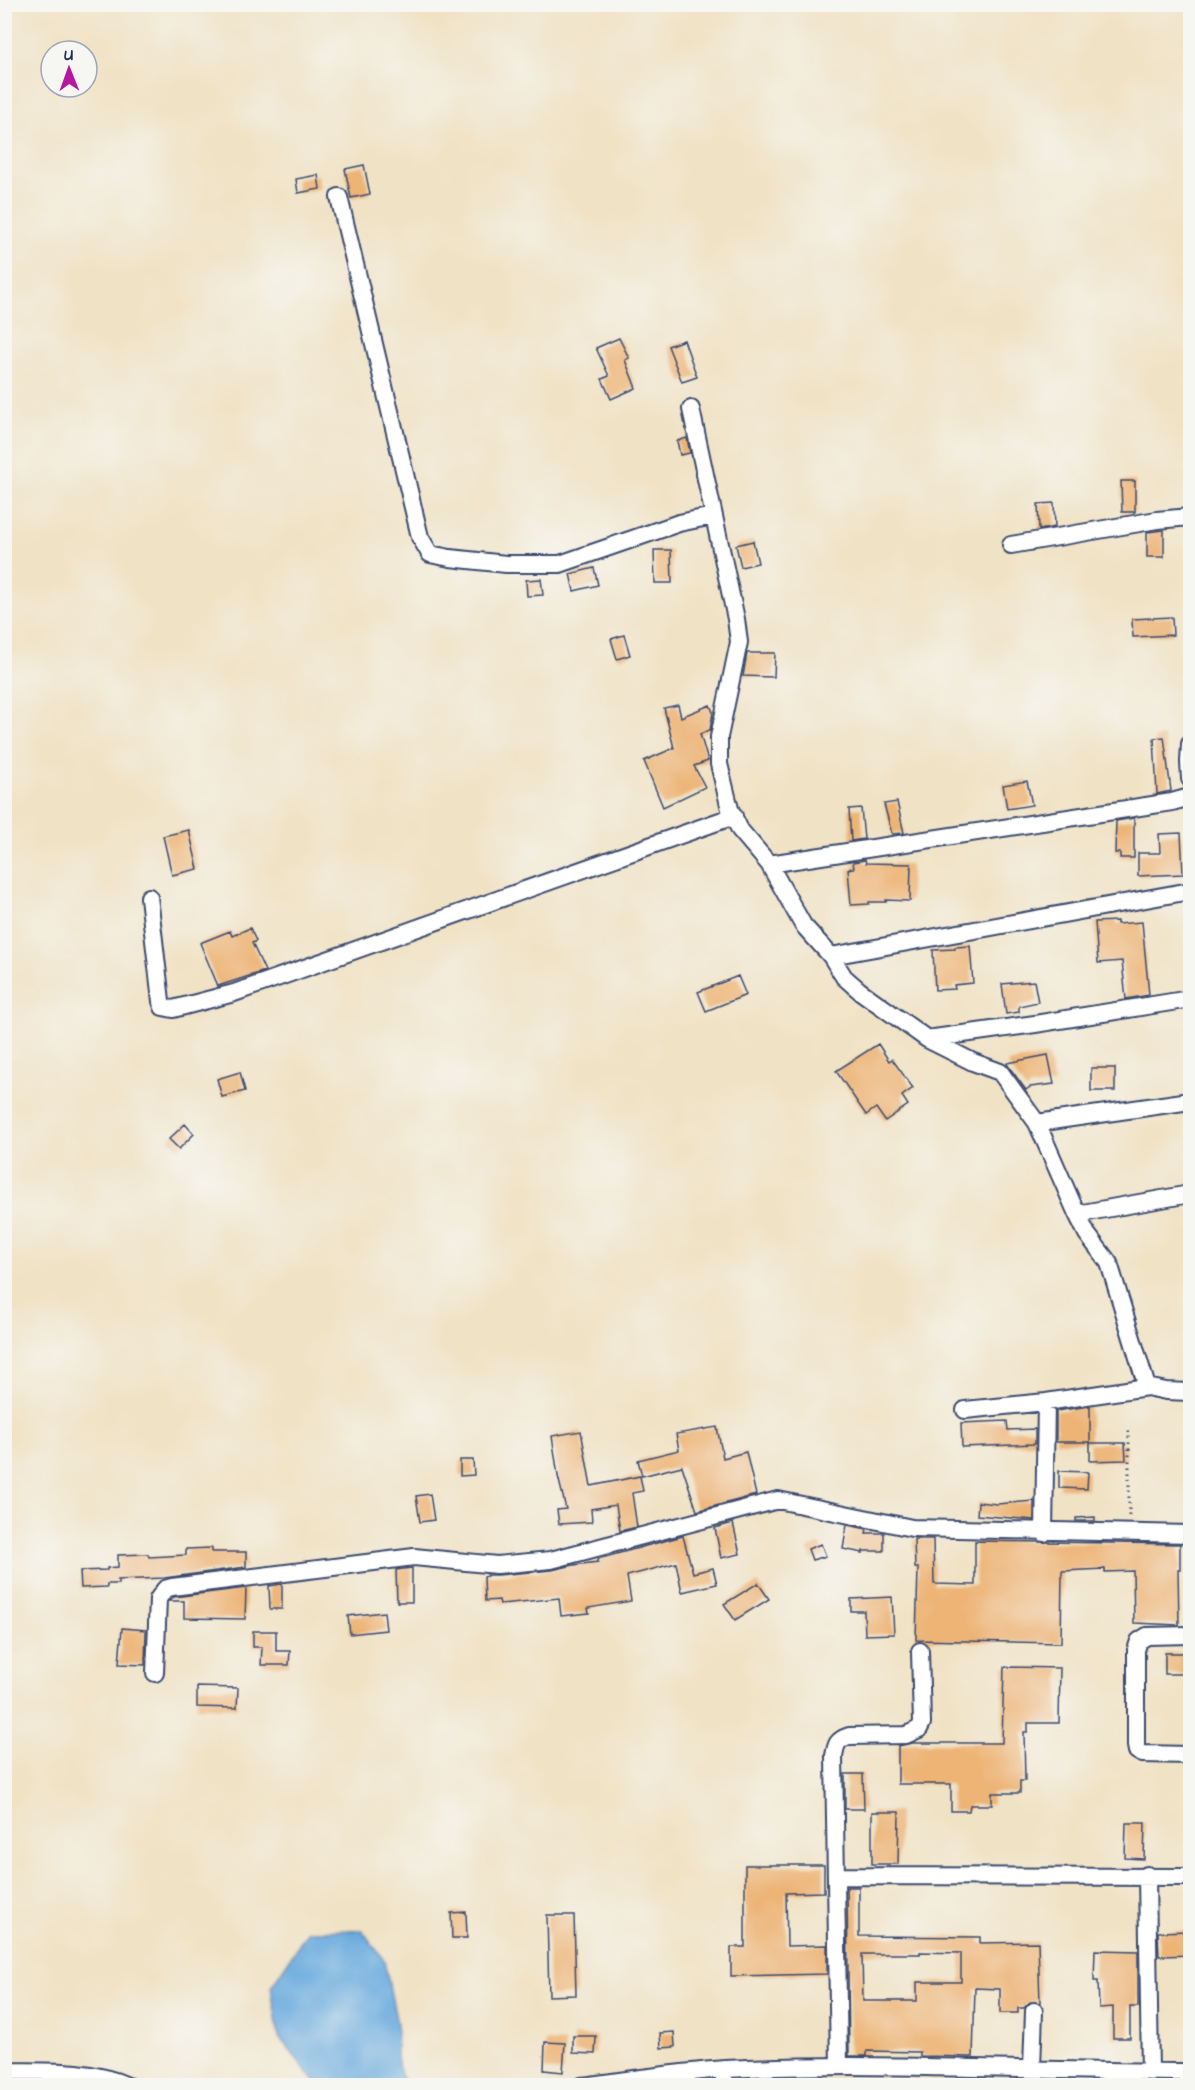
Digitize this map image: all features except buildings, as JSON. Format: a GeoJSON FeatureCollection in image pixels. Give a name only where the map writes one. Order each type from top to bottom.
{"type":"FeatureCollection","features":[{"type":"Feature","properties":{"kind":"street"},"geometry":{"type":"LineString","coordinates":[[339,197],[420,537],[430,554],[506,564],[560,564],[679,523],[713,516]]}},
{"type":"Feature","properties":{"kind":"street"},"geometry":{"type":"LineString","coordinates":[[691,409],[739,642],[719,746],[719,764],[722,783],[740,830],[769,864],[803,925],[831,956],[844,977],[927,1039],[972,1062],[1000,1072],[1037,1123],[1077,1214],[1109,1263],[1148,1387]]}},
{"type":"Feature","properties":{"kind":"street"},"geometry":{"type":"LineString","coordinates":[[1011,546],[1157,520],[1191,517]]}},
{"type":"Feature","properties":{"kind":"street"},"geometry":{"type":"LineString","coordinates":[[1191,744],[1189,762],[1191,779]]}},
{"type":"Feature","properties":{"kind":"street"},"geometry":{"type":"LineString","coordinates":[[769,864],[1172,802],[1191,797]]}},
{"type":"Feature","properties":{"kind":"street"},"geometry":{"type":"LineString","coordinates":[[149,897],[161,1001],[163,1007],[173,1009],[234,993],[734,816]]}},
{"type":"Feature","properties":{"kind":"street"},"geometry":{"type":"LineString","coordinates":[[831,956],[1191,891]]}},
{"type":"Feature","properties":{"kind":"street"},"geometry":{"type":"LineString","coordinates":[[927,1039],[1191,999]]}},
{"type":"Feature","properties":{"kind":"street"},"geometry":{"type":"LineString","coordinates":[[1037,1123],[1191,1101]]}},
{"type":"Feature","properties":{"kind":"street"},"geometry":{"type":"LineString","coordinates":[[1077,1214],[1191,1194]]}},
{"type":"Feature","properties":{"kind":"street"},"geometry":{"type":"LineString","coordinates":[[965,1410],[1046,1402],[1148,1387],[1166,1391],[1191,1392]]}},
{"type":"Feature","properties":{"kind":"street"},"geometry":{"type":"LineString","coordinates":[[1044,1533],[1046,1402]]}},
{"type":"Feature","properties":{"kind":"street"},"geometry":{"type":"LineString","coordinates":[[155,1673],[158,1599],[165,1589],[172,1587],[414,1557],[497,1565],[551,1560],[778,1500],[901,1527],[1044,1533],[1191,1534]]}},
{"type":"Feature","properties":{"kind":"street"},"geometry":{"type":"LineString","coordinates":[[1191,1635],[1148,1636],[1139,1641],[1136,1650],[1136,1746],[1137,1751],[1142,1754],[1191,1755]]}},
{"type":"Feature","properties":{"kind":"street"},"geometry":{"type":"LineString","coordinates":[[839,2066],[834,1756],[836,1745],[840,1739],[849,1736],[906,1735],[919,1729],[922,1723],[920,1651]]}},
{"type":"Feature","properties":{"kind":"street"},"geometry":{"type":"LineString","coordinates":[[836,1876],[1147,1875],[1191,1877]]}},
{"type":"Feature","properties":{"kind":"street"},"geometry":{"type":"LineString","coordinates":[[1147,1875],[1150,2072]]}},
{"type":"Feature","properties":{"kind":"street"},"geometry":{"type":"LineString","coordinates":[[1032,2068],[1034,2011]]}},
{"type":"Feature","properties":{"kind":"street"},"geometry":{"type":"LineString","coordinates":[[581,2085],[724,2077],[839,2066],[1032,2068],[1120,2079],[1150,2072],[1191,2072]]}},
{"type":"Feature","properties":{"kind":"street"},"geometry":{"type":"LineString","coordinates":[[4,2071],[90,2074],[128,2085]]}},
{"type":"Feature","properties":{"kind":"path"},"geometry":{"type":"LineString","coordinates":[[1129,1429],[1129,1533]]}},
{"type":"Feature","properties":{"kind":"water"},"geometry":{"type":"Polygon","coordinates":[[[362,1930],[384,1960],[397,2024],[396,2057],[404,2085],[318,2085],[279,2037],[271,1987],[308,1931],[362,1930]]]}}]}
